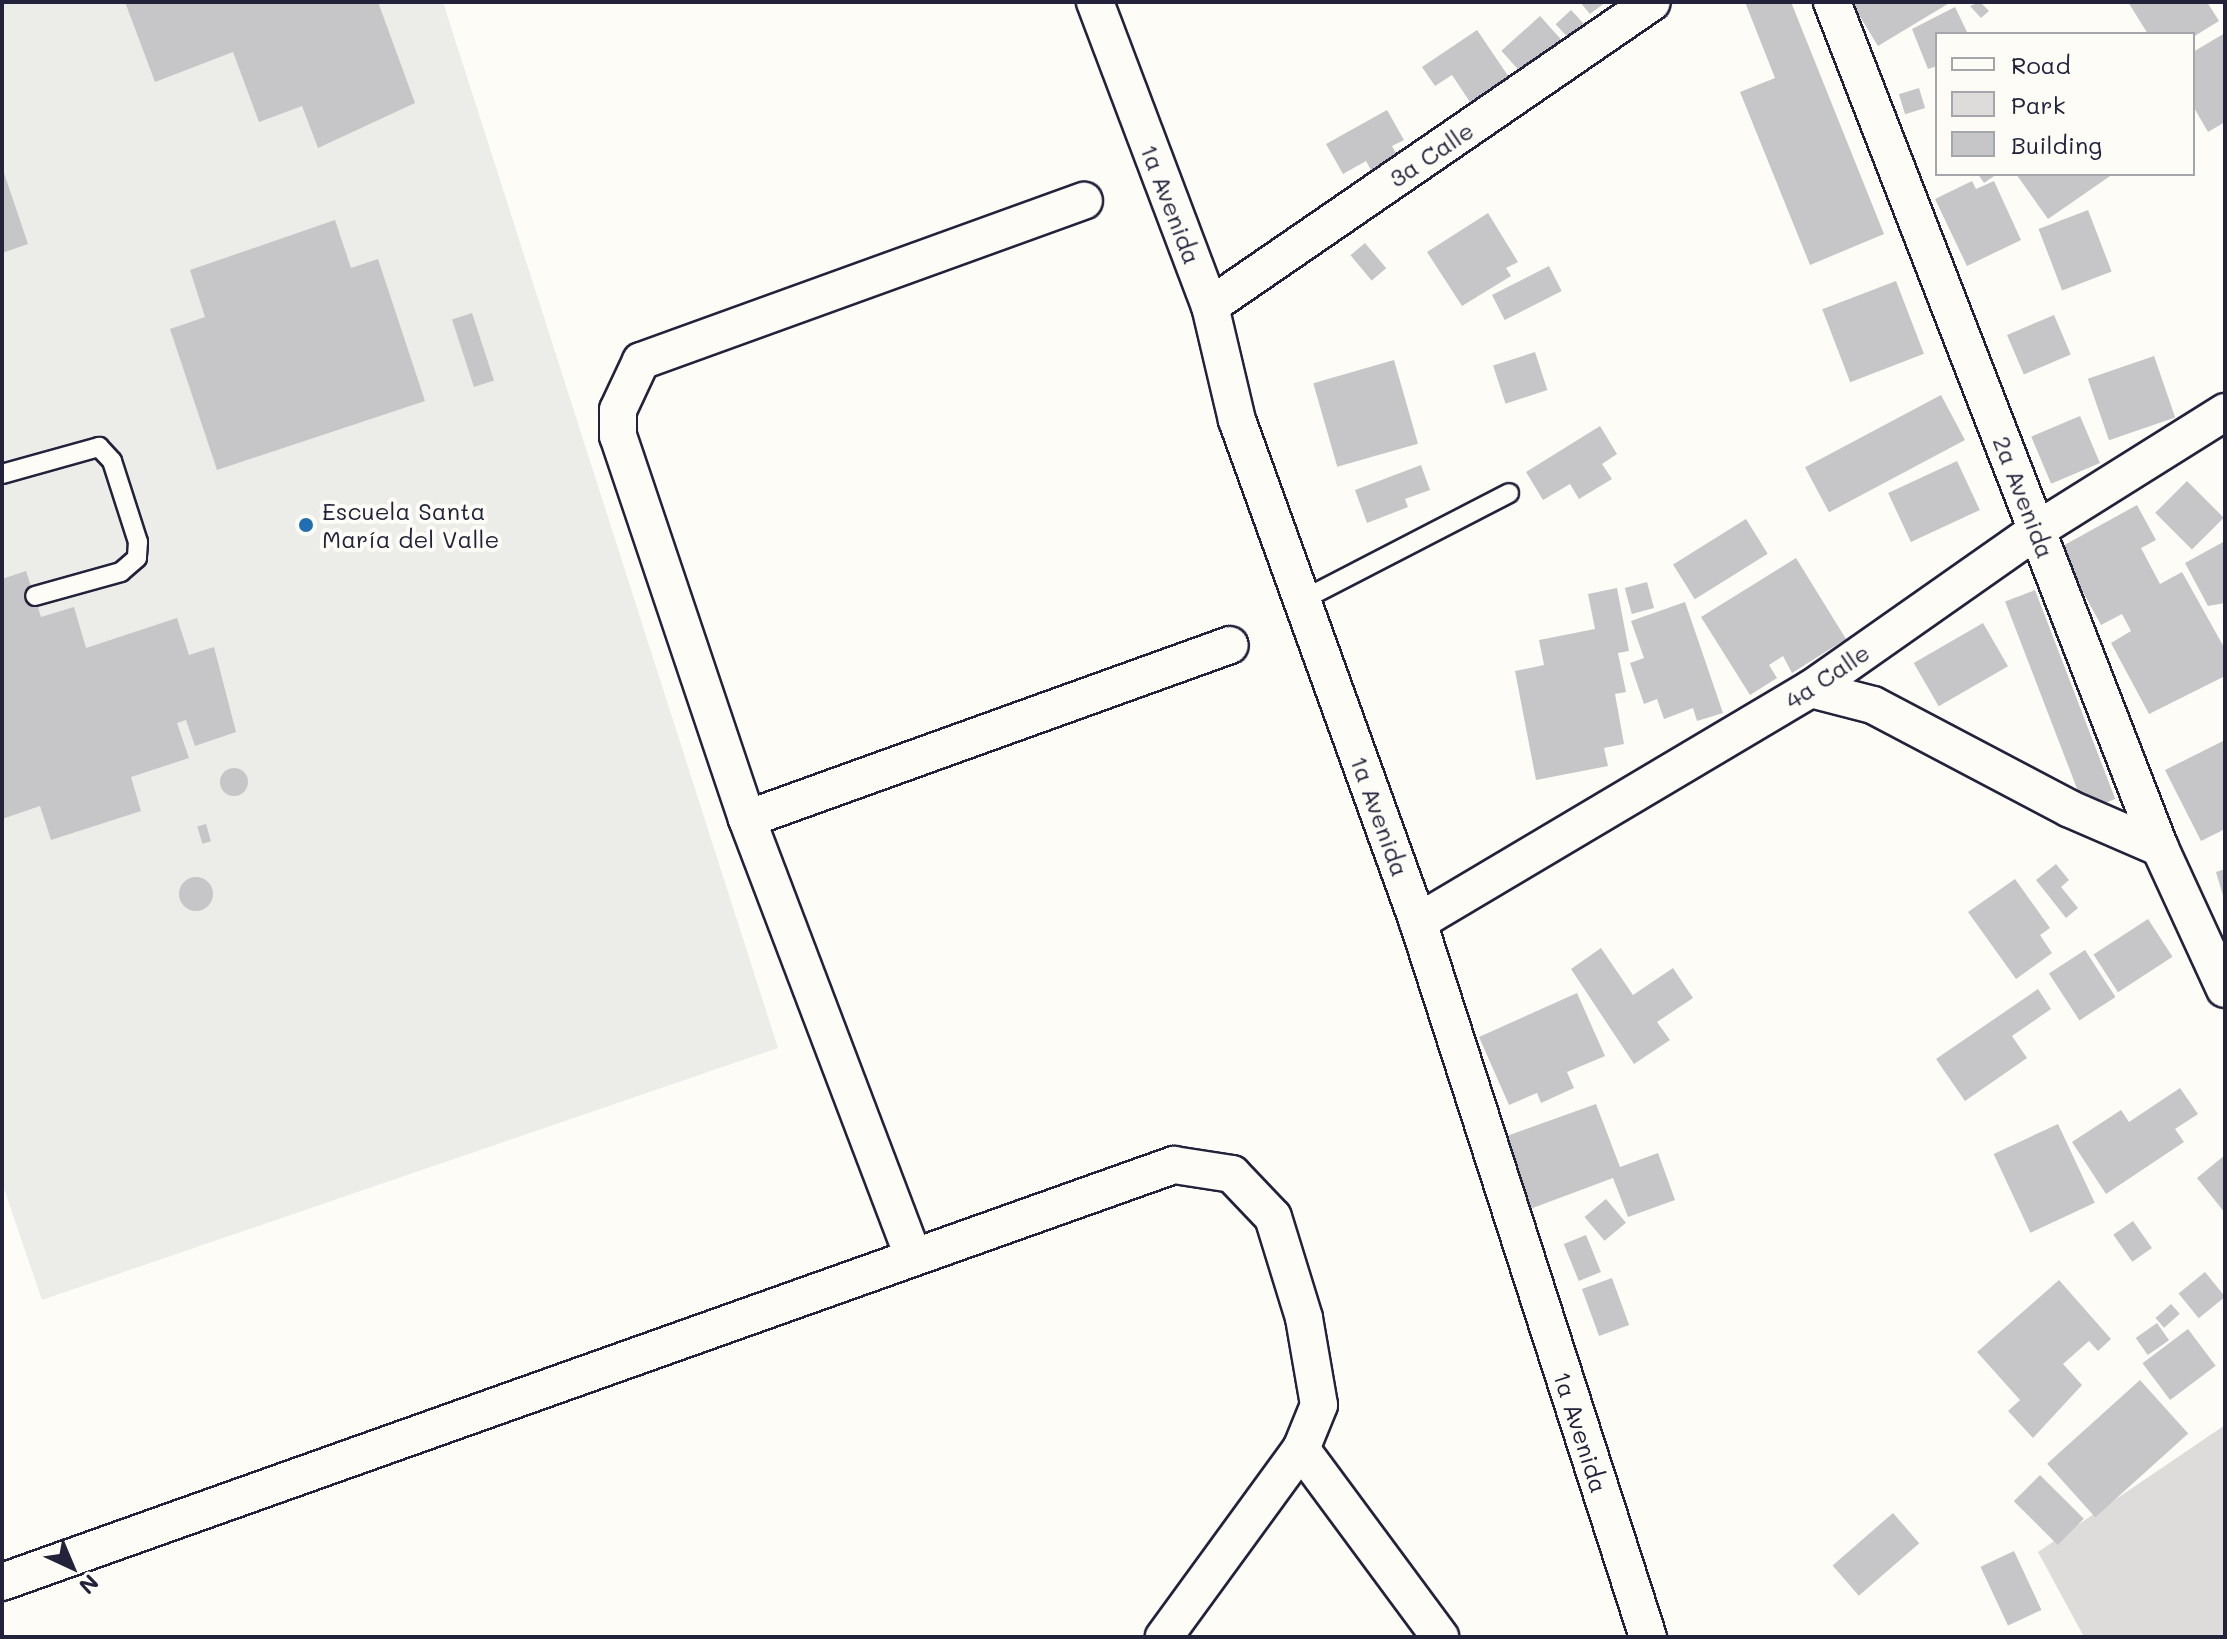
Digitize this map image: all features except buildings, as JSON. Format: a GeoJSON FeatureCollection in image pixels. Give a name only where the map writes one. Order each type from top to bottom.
{"type":"FeatureCollection","features":[{"type":"Feature","properties":{"kind":"street","name":"1a Avenida"},"geometry":{"type":"LineString","coordinates":[[1095,2],[1210,306],[1237,420],[1418,922],[1648,1637]]}},
{"type":"Feature","properties":{"kind":"street","name":"3a Calle"},"geometry":{"type":"LineString","coordinates":[[1210,306],[1652,2]]}},
{"type":"Feature","properties":{"kind":"street","name":"2a Avenida"},"geometry":{"type":"LineString","coordinates":[[1832,2],[2160,848],[2225,989]]}},
{"type":"Feature","properties":{"kind":"street"},"geometry":{"type":"LineString","coordinates":[[913,1256],[747,819],[618,436],[626,384],[641,361],[1084,201]]}},
{"type":"Feature","properties":{"kind":"street","name":"4a Calle"},"geometry":{"type":"LineString","coordinates":[[1418,922],[1811,689],[2037,530],[2225,412]]}},
{"type":"Feature","properties":{"kind":"street"},"geometry":{"type":"LineString","coordinates":[[747,819],[1230,645]]}},
{"type":"Feature","properties":{"kind":"street"},"geometry":{"type":"LineString","coordinates":[[1811,689],[1873,705],[2160,848]]}},
{"type":"Feature","properties":{"kind":"street"},"geometry":{"type":"LineString","coordinates":[[2,1582],[1174,1165],[1232,1174],[1273,1217],[1304,1318],[1319,1405],[1301,1449],[1164,1637]]}},
{"type":"Feature","properties":{"kind":"street"},"geometry":{"type":"LineString","coordinates":[[1301,1449],[1440,1637]]}},
{"type":"Feature","properties":{"kind":"lane"},"geometry":{"type":"LineString","coordinates":[[2,474],[99,447],[112,461],[138,542],[137,558],[121,572],[35,596]]}},
{"type":"Feature","properties":{"kind":"lane"},"geometry":{"type":"LineString","coordinates":[[1302,600],[1509,493]]}},
{"type":"Feature","properties":{"kind":"shaded area","name":"Escuela Santa María del Valle"},"geometry":{"type":"Polygon","coordinates":[[[2,2],[443,2],[778,1048],[42,1300],[2,1183],[2,2]]]}},
{"type":"Feature","properties":{"kind":"green space"},"geometry":{"type":"Polygon","coordinates":[[[2225,1425],[2225,1637],[2084,1637],[2038,1552],[2225,1425]]]}},
{"type":"Feature","properties":{"kind":"place","name":"Escuela Santa María del Valle"},"geometry":{"type":"Point","coordinates":[306,525]}}]}
